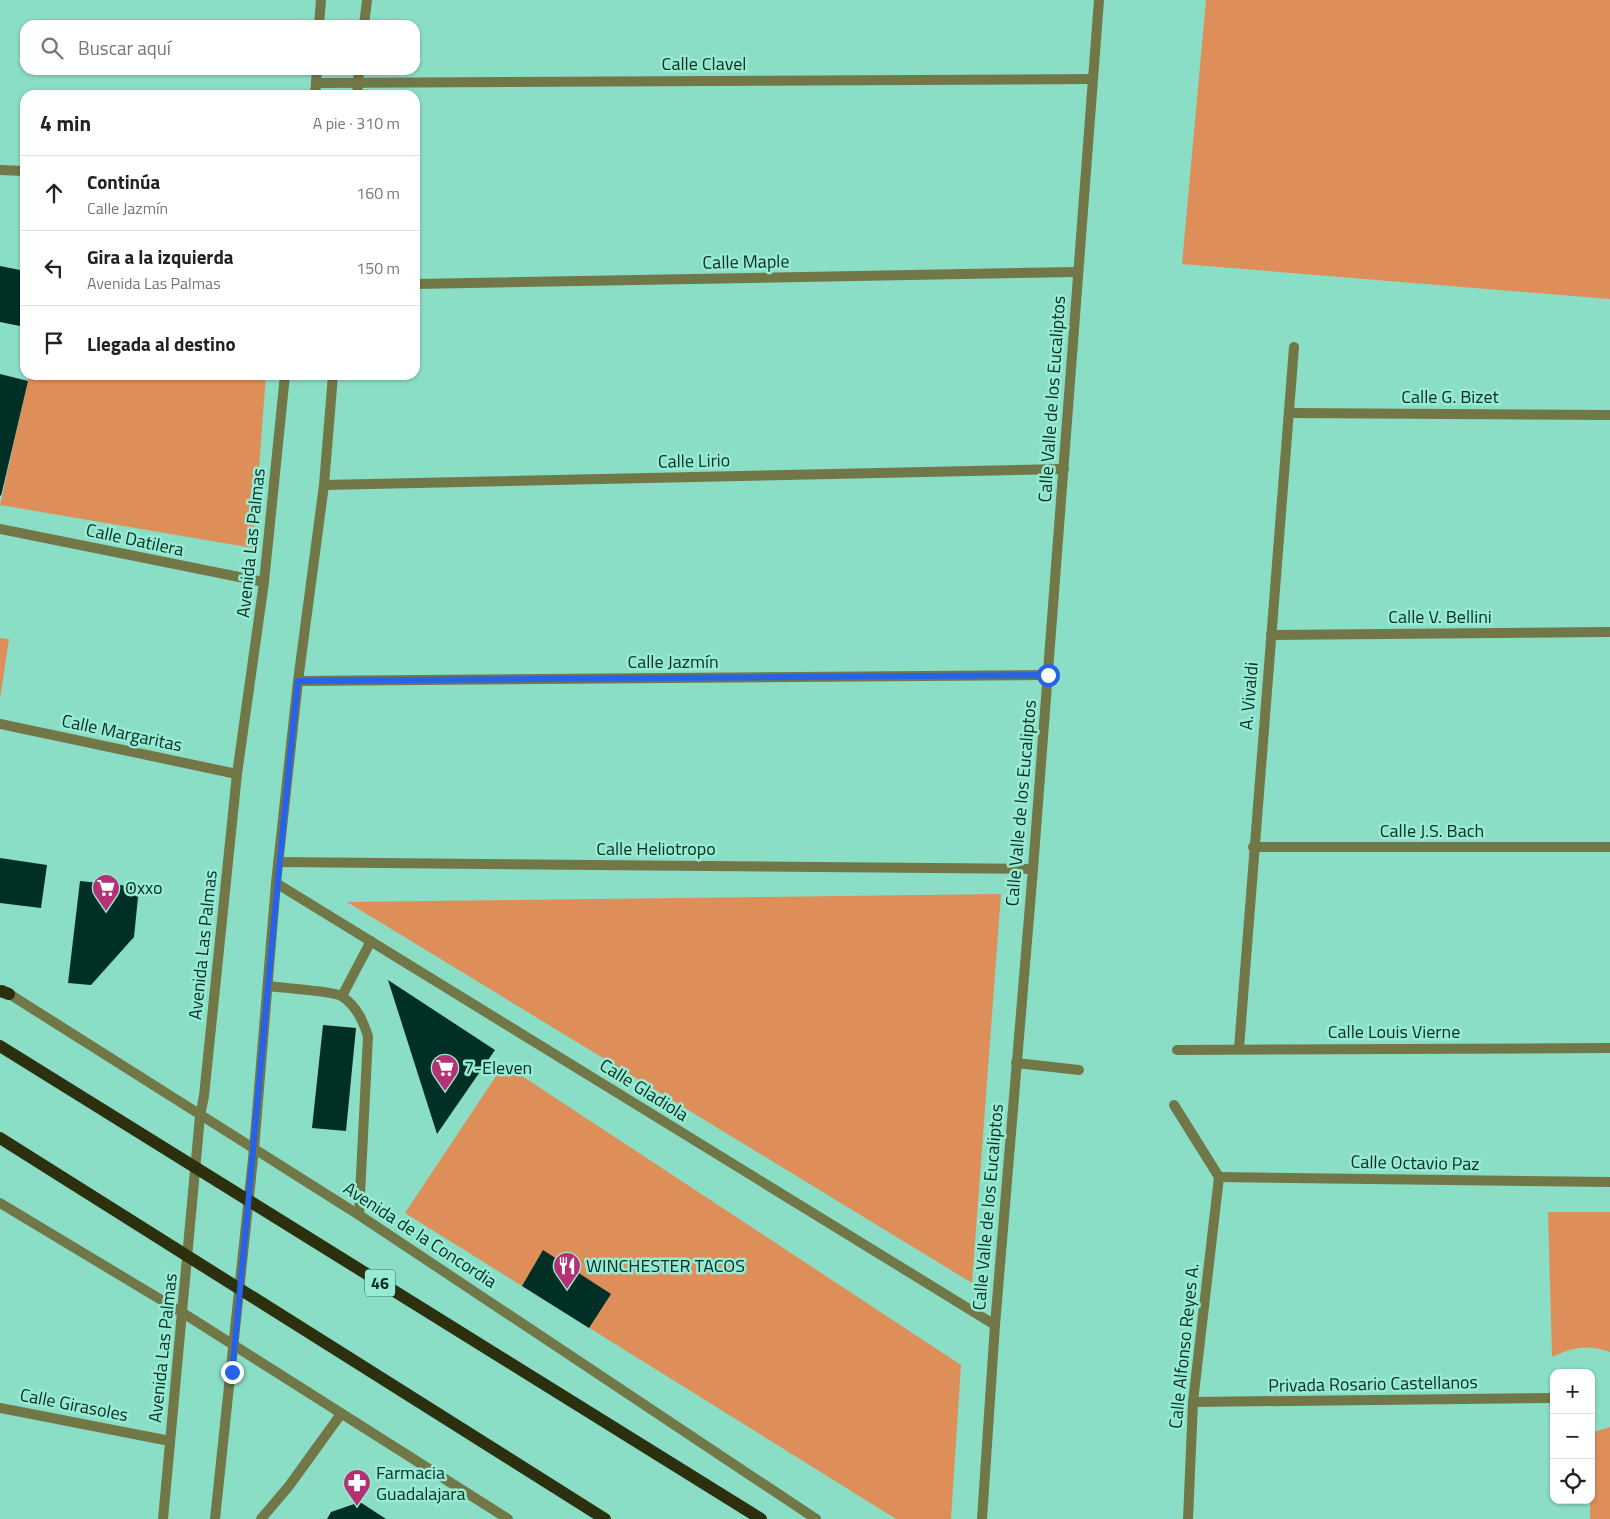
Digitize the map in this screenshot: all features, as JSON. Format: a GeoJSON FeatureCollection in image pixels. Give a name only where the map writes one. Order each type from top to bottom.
{"type":"FeatureCollection","features":[{"type":"Feature","properties":{"kind":"main road","name":"46"},"geometry":{"type":"LineString","coordinates":[[0,1046],[761,1519]]}},
{"type":"Feature","properties":{"kind":"main road"},"geometry":{"type":"LineString","coordinates":[[0,1138],[605,1519]]}},
{"type":"Feature","properties":{"kind":"street"},"geometry":{"type":"LineString","coordinates":[[319,20],[320,0]]}},
{"type":"Feature","properties":{"kind":"street"},"geometry":{"type":"LineString","coordinates":[[365,20],[367,0]]}},
{"type":"Feature","properties":{"kind":"street","name":"Calle Valle de los Eucaliptos"},"geometry":{"type":"LineString","coordinates":[[982,1519],[995,1325],[1033,869],[1099,0]]}},
{"type":"Feature","properties":{"kind":"street"},"geometry":{"type":"LineString","coordinates":[[315,90],[317,75]]}},
{"type":"Feature","properties":{"kind":"street"},"geometry":{"type":"LineString","coordinates":[[357,90],[359,75]]}},
{"type":"Feature","properties":{"kind":"street","name":"Calle Clavel"},"geometry":{"type":"LineString","coordinates":[[316,83],[1092,79]]}},
{"type":"Feature","properties":{"kind":"street"},"geometry":{"type":"LineString","coordinates":[[0,170],[20,171]]}},
{"type":"Feature","properties":{"kind":"street","name":"Calle Maple"},"geometry":{"type":"LineString","coordinates":[[420,284],[1077,272]]}},
{"type":"Feature","properties":{"kind":"street","name":"A. Vivaldi"},"geometry":{"type":"LineString","coordinates":[[1240,1048],[1253,847],[1294,347]]}},
{"type":"Feature","properties":{"kind":"street","name":"Avenida Las Palmas"},"geometry":{"type":"LineString","coordinates":[[163,1519],[189,1258],[200,1116],[204,1096],[237,774],[264,582],[284,380]]}},
{"type":"Feature","properties":{"kind":"street"},"geometry":{"type":"LineString","coordinates":[[216,1519],[249,1202],[278,862],[298,681],[324,485],[333,380]]}},
{"type":"Feature","properties":{"kind":"street","name":"Calle G. Bizet"},"geometry":{"type":"LineString","coordinates":[[1290,413],[1610,415]]}},
{"type":"Feature","properties":{"kind":"street","name":"Calle Lirio"},"geometry":{"type":"LineString","coordinates":[[324,485],[1064,469]]}},
{"type":"Feature","properties":{"kind":"street","name":"Calle Datilera"},"geometry":{"type":"LineString","coordinates":[[0,528],[264,582]]}},
{"type":"Feature","properties":{"kind":"street","name":"Calle V. Bellini"},"geometry":{"type":"LineString","coordinates":[[1271,635],[1610,632]]}},
{"type":"Feature","properties":{"kind":"street","name":"Calle Jazmín"},"geometry":{"type":"LineString","coordinates":[[298,681],[1048,675]]}},
{"type":"Feature","properties":{"kind":"street","name":"Calle Margaritas"},"geometry":{"type":"LineString","coordinates":[[0,724],[237,774]]}},
{"type":"Feature","properties":{"kind":"street","name":"Calle J.S. Bach"},"geometry":{"type":"LineString","coordinates":[[1253,847],[1610,847]]}},
{"type":"Feature","properties":{"kind":"street","name":"Calle Heliotropo"},"geometry":{"type":"LineString","coordinates":[[278,862],[1033,869]]}},
{"type":"Feature","properties":{"kind":"street","name":"Calle Gladiola"},"geometry":{"type":"LineString","coordinates":[[276,883],[995,1325]]}},
{"type":"Feature","properties":{"kind":"street"},"geometry":{"type":"LineString","coordinates":[[342,996],[371,941]]}},
{"type":"Feature","properties":{"kind":"street"},"geometry":{"type":"LineString","coordinates":[[268,986],[342,996],[357,1011],[368,1036],[359,1215]]}},
{"type":"Feature","properties":{"kind":"street","name":"Avenida de la Concordia"},"geometry":{"type":"LineString","coordinates":[[3,991],[359,1215],[816,1519]]}},
{"type":"Feature","properties":{"kind":"street","name":"Calle Louis Vierne"},"geometry":{"type":"LineString","coordinates":[[1177,1050],[1240,1048],[1610,1048]]}},
{"type":"Feature","properties":{"kind":"street"},"geometry":{"type":"LineString","coordinates":[[1016,1063],[1079,1070]]}},
{"type":"Feature","properties":{"kind":"street"},"geometry":{"type":"LineString","coordinates":[[1174,1105],[1219,1177]]}},
{"type":"Feature","properties":{"kind":"street","name":"Calle Octavio Paz"},"geometry":{"type":"LineString","coordinates":[[1219,1177],[1610,1182]]}},
{"type":"Feature","properties":{"kind":"street","name":"Calle Alfonso Reyes A."},"geometry":{"type":"LineString","coordinates":[[1188,1519],[1193,1402],[1219,1177]]}},
{"type":"Feature","properties":{"kind":"street"},"geometry":{"type":"LineString","coordinates":[[0,1203],[183,1313],[508,1519]]}},
{"type":"Feature","properties":{"kind":"street","name":"Privada Rosario Castellanos"},"geometry":{"type":"LineString","coordinates":[[1193,1402],[1550,1398]]}},
{"type":"Feature","properties":{"kind":"street","name":"Calle Girasoles"},"geometry":{"type":"LineString","coordinates":[[0,1408],[170,1440]]}},
{"type":"Feature","properties":{"kind":"street"},"geometry":{"type":"LineString","coordinates":[[261,1519],[289,1486],[341,1414]]}},
{"type":"Feature","properties":{"kind":"shaded area"},"geometry":{"type":"Polygon","coordinates":[[[1206,0],[1610,0],[1610,299],[1182,264],[1206,0]]]}},
{"type":"Feature","properties":{"kind":"shaded area"},"geometry":{"type":"Polygon","coordinates":[[[28,380],[266,380],[253,548],[0,505],[28,380]]]}},
{"type":"Feature","properties":{"kind":"shaded area"},"geometry":{"type":"Polygon","coordinates":[[[0,638],[9,639],[0,699],[0,638]]]}},
{"type":"Feature","properties":{"kind":"shaded area"},"geometry":{"type":"Polygon","coordinates":[[[1001,894],[972,1283],[347,902],[1001,894]]]}},
{"type":"Feature","properties":{"kind":"shaded area"},"geometry":{"type":"Polygon","coordinates":[[[504,1064],[961,1365],[951,1519],[896,1519],[405,1213],[504,1064]]]}},
{"type":"Feature","properties":{"kind":"shaded area"},"geometry":{"type":"Polygon","coordinates":[[[1548,1212],[1610,1212],[1610,1352],[1587,1347],[1567,1351],[1552,1357],[1548,1212]]]}},
{"type":"Feature","properties":{"kind":"shaded area"},"geometry":{"type":"Polygon","coordinates":[[[1610,1427],[1610,1519],[1590,1519],[1590,1504],[1595,1504],[1595,1432],[1610,1427]]]}},
{"type":"Feature","properties":{"kind":"building"},"geometry":{"type":"Polygon","coordinates":[[[0,266],[20,270],[20,326],[0,322],[0,266]]]}},
{"type":"Feature","properties":{"kind":"building"},"geometry":{"type":"Polygon","coordinates":[[[0,374],[28,381],[0,495],[0,374]]]}},
{"type":"Feature","properties":{"kind":"building"},"geometry":{"type":"Polygon","coordinates":[[[0,858],[47,865],[41,908],[0,903],[0,858]]]}},
{"type":"Feature","properties":{"kind":"building","name":"Oxxo"},"geometry":{"type":"Polygon","coordinates":[[[80,881],[139,887],[134,937],[91,985],[68,983],[80,881]]]}},
{"type":"Feature","properties":{"kind":"building","name":"7-Eleven"},"geometry":{"type":"Polygon","coordinates":[[[388,980],[495,1050],[437,1134],[388,980]]]}},
{"type":"Feature","properties":{"kind":"building"},"geometry":{"type":"Polygon","coordinates":[[[323,1025],[356,1028],[346,1131],[312,1128],[323,1025]]]}},
{"type":"Feature","properties":{"kind":"building","name":"WINCHESTER TACOS"},"geometry":{"type":"Polygon","coordinates":[[[543,1250],[611,1294],[589,1328],[522,1286],[543,1250]]]}},
{"type":"Feature","properties":{"kind":"building","name":"Farmacia Guadalajara"},"geometry":{"type":"Polygon","coordinates":[[[360,1502],[386,1519],[327,1519],[331,1512],[360,1502]]]}},
{"type":"Feature","properties":{"kind":"place","name":"Oxxo"},"geometry":{"type":"Point","coordinates":[106,912]}},
{"type":"Feature","properties":{"kind":"place","name":"7-Eleven"},"geometry":{"type":"Point","coordinates":[445,1092]}},
{"type":"Feature","properties":{"kind":"place","name":"WINCHESTER TACOS"},"geometry":{"type":"Point","coordinates":[567,1290]}},
{"type":"Feature","properties":{"kind":"place","name":"Farmacia Guadalajara"},"geometry":{"type":"Point","coordinates":[357,1507]}},
{"type":"Feature","properties":{"kind":"route"},"geometry":{"type":"LineString","coordinates":[[232,1372],[254,1148],[276,883],[298,681],[1048,675]]}}]}
